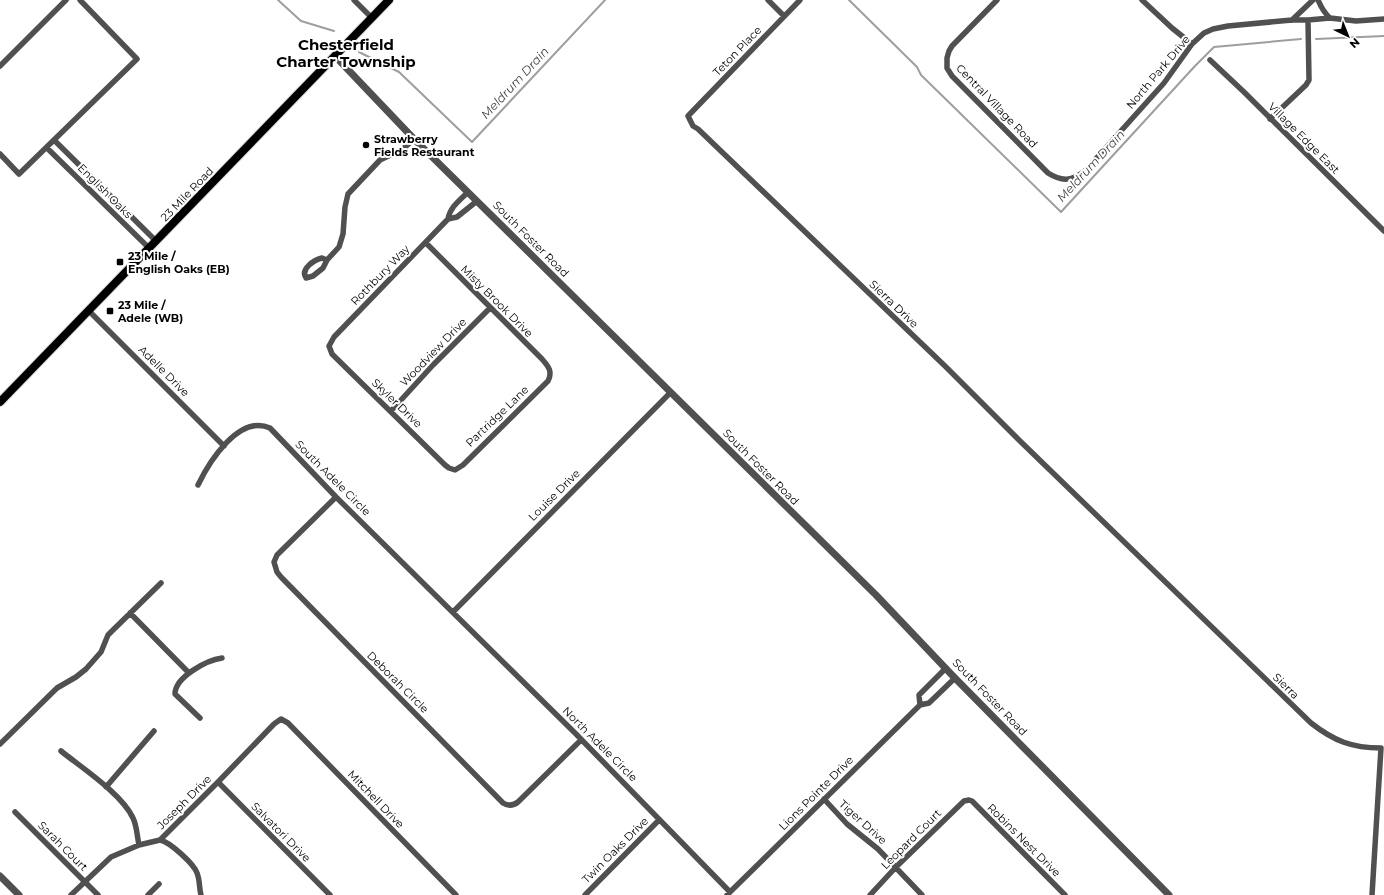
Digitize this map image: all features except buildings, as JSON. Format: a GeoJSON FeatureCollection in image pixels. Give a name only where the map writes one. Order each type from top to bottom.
{"type":"FeatureCollection","features":[{"type":"Feature","properties":{"kind":"main road","name":"23 Mile Road"},"geometry":{"type":"LineString","coordinates":[[0,402],[389,0]]}},
{"type":"Feature","properties":{"kind":"street"},"geometry":{"type":"LineString","coordinates":[[0,66],[66,0]]}},
{"type":"Feature","properties":{"kind":"street"},"geometry":{"type":"LineString","coordinates":[[0,154],[19,174],[137,59],[80,0]]}},
{"type":"Feature","properties":{"kind":"street"},"geometry":{"type":"LineString","coordinates":[[354,0],[372,18]]}},
{"type":"Feature","properties":{"kind":"street"},"geometry":{"type":"LineString","coordinates":[[768,0],[784,16]]}},
{"type":"Feature","properties":{"kind":"street","name":"Teton Place"},"geometry":{"type":"LineString","coordinates":[[688,116],[800,0]]}},
{"type":"Feature","properties":{"kind":"street","name":"Central Village Road"},"geometry":{"type":"LineString","coordinates":[[997,0],[952,46],[947,58],[947,68],[952,76],[1048,173],[1054,177],[1065,179]]}},
{"type":"Feature","properties":{"kind":"street"},"geometry":{"type":"LineString","coordinates":[[1142,0],[1172,28],[1192,44]]}},
{"type":"Feature","properties":{"kind":"street"},"geometry":{"type":"LineString","coordinates":[[1292,20],[1313,0]]}},
{"type":"Feature","properties":{"kind":"street"},"geometry":{"type":"LineString","coordinates":[[1318,0],[1330,18]]}},
{"type":"Feature","properties":{"kind":"street","name":"North Park Drive"},"geometry":{"type":"LineString","coordinates":[[1065,179],[1071,179],[1085,171],[1164,83],[1192,44],[1204,33],[1220,27],[1292,20],[1330,18],[1356,22],[1384,19]]}},
{"type":"Feature","properties":{"kind":"street"},"geometry":{"type":"LineString","coordinates":[[1270,119],[1306,85],[1309,80],[1308,20]]}},
{"type":"Feature","properties":{"kind":"street","name":"South Foster Road"},"geometry":{"type":"LineString","coordinates":[[335,56],[414,139],[876,595],[955,678],[1170,895]]}},
{"type":"Feature","properties":{"kind":"street","name":"Village Edge East"},"geometry":{"type":"LineString","coordinates":[[1210,60],[1384,231]]}},
{"type":"Feature","properties":{"kind":"street","name":"Sierra Drive"},"geometry":{"type":"LineString","coordinates":[[688,116],[692,126],[698,129],[946,367],[1087,506]]}},
{"type":"Feature","properties":{"kind":"street"},"geometry":{"type":"LineString","coordinates":[[327,260],[322,258],[318,259],[310,265],[304,273],[306,278],[313,276],[323,268],[327,260],[337,251],[344,229],[345,207],[348,194],[380,160],[402,149],[414,139]]}},
{"type":"Feature","properties":{"kind":"street","name":"English Oaks"},"geometry":{"type":"LineString","coordinates":[[54,140],[156,241]]}},
{"type":"Feature","properties":{"kind":"street","name":"English Oaks"},"geometry":{"type":"LineString","coordinates":[[47,148],[149,248]]}},
{"type":"Feature","properties":{"kind":"street","name":"Rothbury Way"},"geometry":{"type":"LineString","coordinates":[[448,220],[450,212],[454,206],[468,192]]}},
{"type":"Feature","properties":{"kind":"street","name":"Rothbury Way"},"geometry":{"type":"LineString","coordinates":[[329,346],[334,337],[448,220],[457,217],[477,200]]}},
{"type":"Feature","properties":{"kind":"street","name":"Misty Brook Drive"},"geometry":{"type":"LineString","coordinates":[[426,243],[542,359],[550,369],[550,374]]}},
{"type":"Feature","properties":{"kind":"street","name":"Woodview Drive"},"geometry":{"type":"LineString","coordinates":[[391,411],[433,365],[490,308]]}},
{"type":"Feature","properties":{"kind":"street","name":"Adelle Drive"},"geometry":{"type":"LineString","coordinates":[[89,310],[224,446]]}},
{"type":"Feature","properties":{"kind":"street","name":"Skyler Drive"},"geometry":{"type":"LineString","coordinates":[[329,346],[332,354],[445,465],[455,470]]}},
{"type":"Feature","properties":{"kind":"street","name":"Partridge Lane"},"geometry":{"type":"LineString","coordinates":[[455,470],[548,381],[550,374]]}},
{"type":"Feature","properties":{"kind":"street","name":"Louise Drive"},"geometry":{"type":"LineString","coordinates":[[453,612],[670,393]]}},
{"type":"Feature","properties":{"kind":"street","name":"South Adele Circle"},"geometry":{"type":"LineString","coordinates":[[198,485],[207,467],[224,446],[240,432],[252,426],[263,425],[270,428],[336,497],[453,612]]}},
{"type":"Feature","properties":{"kind":"street","name":"Deborah Circle"},"geometry":{"type":"LineString","coordinates":[[336,497],[277,555],[274,562],[277,572],[311,609],[503,803],[506,805],[511,805],[518,802],[581,740]]}},
{"type":"Feature","properties":{"kind":"street","name":"Sierra"},"geometry":{"type":"LineString","coordinates":[[1087,506],[1311,723],[1327,735],[1347,744],[1369,748],[1382,748],[1372,895]]}},
{"type":"Feature","properties":{"kind":"street"},"geometry":{"type":"LineString","coordinates":[[0,744],[57,688],[76,677],[86,669],[101,652],[108,636],[161,583]]}},
{"type":"Feature","properties":{"kind":"street","name":"North Adele Circle"},"geometry":{"type":"LineString","coordinates":[[453,612],[581,740],[729,893]]}},
{"type":"Feature","properties":{"kind":"street"},"geometry":{"type":"LineString","coordinates":[[130,613],[189,673]]}},
{"type":"Feature","properties":{"kind":"street"},"geometry":{"type":"LineString","coordinates":[[200,718],[175,694],[176,688],[178,683],[189,673],[204,664],[222,658]]}},
{"type":"Feature","properties":{"kind":"street"},"geometry":{"type":"LineString","coordinates":[[946,668],[919,695],[920,705],[929,703],[955,678]]}},
{"type":"Feature","properties":{"kind":"street","name":"Lions Pointe Drive"},"geometry":{"type":"LineString","coordinates":[[729,893],[920,705]]}},
{"type":"Feature","properties":{"kind":"street","name":"Joseph Drive"},"geometry":{"type":"LineString","coordinates":[[71,895],[111,857],[139,845],[160,840],[274,724],[281,719]]}},
{"type":"Feature","properties":{"kind":"street","name":"Mitchell Drive"},"geometry":{"type":"LineString","coordinates":[[281,719],[288,723],[456,895]]}},
{"type":"Feature","properties":{"kind":"street"},"geometry":{"type":"LineString","coordinates":[[106,787],[154,731]]}},
{"type":"Feature","properties":{"kind":"street"},"geometry":{"type":"LineString","coordinates":[[61,751],[121,800],[130,813],[136,829],[139,845]]}},
{"type":"Feature","properties":{"kind":"street","name":"Salvatori Drive"},"geometry":{"type":"LineString","coordinates":[[218,782],[330,895]]}},
{"type":"Feature","properties":{"kind":"street","name":"Tiger Drive"},"geometry":{"type":"LineString","coordinates":[[824,799],[847,824],[878,849],[922,895]]}},
{"type":"Feature","properties":{"kind":"street","name":"Leopard Court"},"geometry":{"type":"LineString","coordinates":[[870,895],[896,867],[964,801],[969,800]]}},
{"type":"Feature","properties":{"kind":"street","name":"Robins Nest Drive"},"geometry":{"type":"LineString","coordinates":[[969,800],[972,801],[1065,895]]}},
{"type":"Feature","properties":{"kind":"street","name":"Sarah Court"},"geometry":{"type":"LineString","coordinates":[[15,812],[98,895]]}},
{"type":"Feature","properties":{"kind":"street","name":"Twin Oaks Drive"},"geometry":{"type":"LineString","coordinates":[[585,895],[659,820]]}},
{"type":"Feature","properties":{"kind":"street"},"geometry":{"type":"LineString","coordinates":[[160,840],[169,843],[196,869],[202,895]]}},
{"type":"Feature","properties":{"kind":"street"},"geometry":{"type":"LineString","coordinates":[[0,876],[19,895]]}},
{"type":"Feature","properties":{"kind":"street"},"geometry":{"type":"LineString","coordinates":[[148,895],[159,884]]}},
{"type":"Feature","properties":{"kind":"waterway","name":"Meldrum Drain"},"geometry":{"type":"LineString","coordinates":[[278,0],[301,21],[334,31]]}},
{"type":"Feature","properties":{"kind":"waterway","name":"Meldrum Drain"},"geometry":{"type":"LineString","coordinates":[[359,52],[399,72],[472,142],[605,0]]}},
{"type":"Feature","properties":{"kind":"waterway","name":"Meldrum Drain"},"geometry":{"type":"LineString","coordinates":[[849,0],[917,67],[921,75],[1061,212],[1214,47],[1301,39]]}},
{"type":"Feature","properties":{"kind":"waterway","name":"Meldrum Drain"},"geometry":{"type":"LineString","coordinates":[[1316,39],[1384,36]]}},
{"type":"Feature","properties":{"kind":"place","name":"Strawberry Fields Restaurant"},"geometry":{"type":"Point","coordinates":[366,145]}},
{"type":"Feature","properties":{"kind":"place","name":"23 Mile / English Oaks (EB)"},"geometry":{"type":"Point","coordinates":[120,262]}},
{"type":"Feature","properties":{"kind":"place","name":"23 Mile / Adele (WB)"},"geometry":{"type":"Point","coordinates":[110,311]}},
{"type":"Feature","properties":{"kind":"district","name":"Chesterfield Charter Township"},"geometry":{"type":"Point","coordinates":[346,54]}}]}
